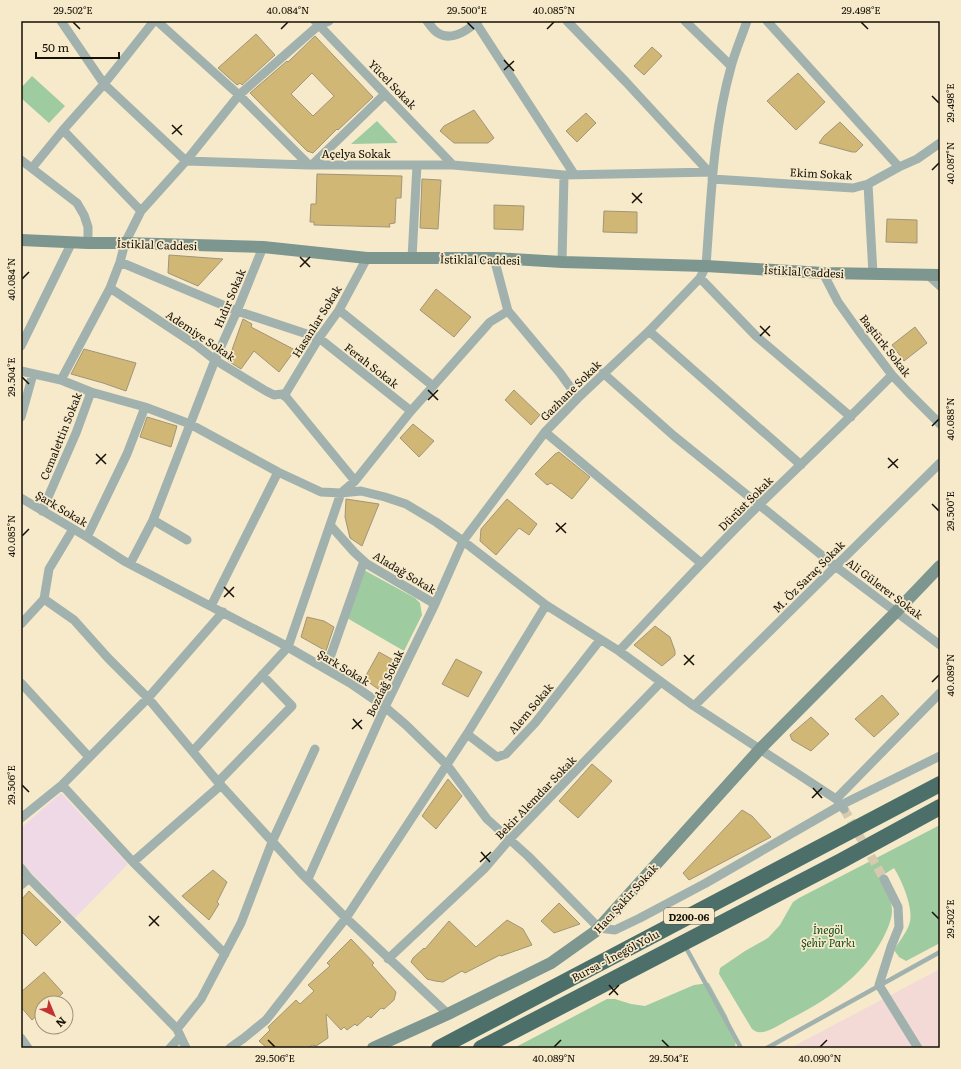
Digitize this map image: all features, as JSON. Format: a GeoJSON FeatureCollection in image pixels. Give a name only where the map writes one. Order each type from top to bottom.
{"type":"FeatureCollection","features":[{"type":"Feature","properties":{"kind":"highway","name":"Bursa - İnegöl Yolu"},"geometry":{"type":"LineString","coordinates":[[439,1048],[940,784]]}},
{"type":"Feature","properties":{"kind":"highway","name":"Bursa - İnegöl Yolu"},"geometry":{"type":"LineString","coordinates":[[481,1048],[684,943],[940,807]]}},
{"type":"Feature","properties":{"kind":"main road","name":"İstiklal Caddesi"},"geometry":{"type":"LineString","coordinates":[[21,240],[263,248],[367,258],[494,258],[562,262],[706,266],[823,273],[934,275]]}},
{"type":"Feature","properties":{"kind":"main road","name":"Hacı Şakir Sokak"},"geometry":{"type":"LineString","coordinates":[[373,1048],[448,1014],[551,963],[596,931],[760,749],[940,566]]}},
{"type":"Feature","properties":{"kind":"street"},"geometry":{"type":"LineString","coordinates":[[62,21],[104,84],[186,161]]}},
{"type":"Feature","properties":{"kind":"street"},"geometry":{"type":"LineString","coordinates":[[32,168],[156,21],[239,95],[311,165],[385,94]]}},
{"type":"Feature","properties":{"kind":"street"},"geometry":{"type":"LineString","coordinates":[[61,380],[110,288],[120,262],[125,243],[141,211],[186,161],[239,95],[317,23],[329,21]]}},
{"type":"Feature","properties":{"kind":"street"},"geometry":{"type":"LineString","coordinates":[[427,21],[437,33],[448,36],[459,35],[478,22],[574,174]]}},
{"type":"Feature","properties":{"kind":"street"},"geometry":{"type":"LineString","coordinates":[[567,21],[712,174]]}},
{"type":"Feature","properties":{"kind":"street"},"geometry":{"type":"LineString","coordinates":[[685,21],[731,66]]}},
{"type":"Feature","properties":{"kind":"street"},"geometry":{"type":"LineString","coordinates":[[706,266],[712,174],[717,130],[731,66],[747,21]]}},
{"type":"Feature","properties":{"kind":"street"},"geometry":{"type":"LineString","coordinates":[[767,21],[899,167]]}},
{"type":"Feature","properties":{"kind":"street","name":"Yücel Sokak"},"geometry":{"type":"LineString","coordinates":[[317,23],[453,165]]}},
{"type":"Feature","properties":{"kind":"street"},"geometry":{"type":"LineString","coordinates":[[63,130],[141,211]]}},
{"type":"Feature","properties":{"kind":"street","name":"Ekim Sokak"},"geometry":{"type":"LineString","coordinates":[[712,174],[853,188],[868,184],[916,159],[940,142]]}},
{"type":"Feature","properties":{"kind":"street"},"geometry":{"type":"LineString","coordinates":[[21,160],[77,203],[84,215],[88,227],[88,243]]}},
{"type":"Feature","properties":{"kind":"street","name":"Açelya Sokak"},"geometry":{"type":"LineString","coordinates":[[186,161],[311,165],[453,165],[564,174],[712,174]]}},
{"type":"Feature","properties":{"kind":"street"},"geometry":{"type":"LineString","coordinates":[[412,258],[417,165]]}},
{"type":"Feature","properties":{"kind":"street"},"geometry":{"type":"LineString","coordinates":[[562,262],[564,174]]}},
{"type":"Feature","properties":{"kind":"street"},"geometry":{"type":"LineString","coordinates":[[868,184],[873,274]]}},
{"type":"Feature","properties":{"kind":"street"},"geometry":{"type":"LineString","coordinates":[[21,346],[72,242]]}},
{"type":"Feature","properties":{"kind":"street","name":"Hıdır Sokak"},"geometry":{"type":"LineString","coordinates":[[130,564],[153,520],[215,360],[263,248]]}},
{"type":"Feature","properties":{"kind":"street","name":"Hasanlar Sokak"},"geometry":{"type":"LineString","coordinates":[[283,395],[319,338],[339,310],[367,258]]}},
{"type":"Feature","properties":{"kind":"street"},"geometry":{"type":"LineString","coordinates":[[494,258],[508,311],[560,373],[578,398]]}},
{"type":"Feature","properties":{"kind":"street","name":"Ferah Sokak"},"geometry":{"type":"LineString","coordinates":[[120,262],[237,311],[319,338],[411,410]]}},
{"type":"Feature","properties":{"kind":"street","name":"Gazhane Sokak"},"geometry":{"type":"LineString","coordinates":[[463,541],[544,432],[649,331],[700,278],[706,266]]}},
{"type":"Feature","properties":{"kind":"street","name":"Baştürk Sokak"},"geometry":{"type":"LineString","coordinates":[[823,273],[838,302],[892,375],[940,424]]}},
{"type":"Feature","properties":{"kind":"street"},"geometry":{"type":"LineString","coordinates":[[934,275],[940,286]]}},
{"type":"Feature","properties":{"kind":"street"},"geometry":{"type":"LineString","coordinates":[[700,278],[756,336],[852,417]]}},
{"type":"Feature","properties":{"kind":"street","name":"Ademiye Sokak"},"geometry":{"type":"LineString","coordinates":[[110,288],[215,360],[266,391],[274,395],[283,395]]}},
{"type":"Feature","properties":{"kind":"street"},"geometry":{"type":"LineString","coordinates":[[339,310],[433,386]]}},
{"type":"Feature","properties":{"kind":"street"},"geometry":{"type":"LineString","coordinates":[[193,751],[288,647],[341,493],[355,481],[411,410],[490,322],[508,311]]}},
{"type":"Feature","properties":{"kind":"street"},"geometry":{"type":"LineString","coordinates":[[649,331],[801,465]]}},
{"type":"Feature","properties":{"kind":"street"},"geometry":{"type":"LineString","coordinates":[[21,371],[61,380],[91,392],[146,407],[190,424],[278,472],[321,492],[341,493],[361,491],[406,504],[436,522],[463,541],[546,605],[619,651],[694,706],[841,804]]}},
{"type":"Feature","properties":{"kind":"street"},"geometry":{"type":"LineString","coordinates":[[21,417],[33,374]]}},
{"type":"Feature","properties":{"kind":"street","name":"Ali Gülerer Sokak"},"geometry":{"type":"LineString","coordinates":[[603,374],[674,436],[759,505],[835,566],[940,645]]}},
{"type":"Feature","properties":{"kind":"street","name":"Dürüst Sokak"},"geometry":{"type":"LineString","coordinates":[[619,651],[701,563],[759,505],[852,417],[892,375]]}},
{"type":"Feature","properties":{"kind":"street","name":"Cemalettin Sokak"},"geometry":{"type":"LineString","coordinates":[[42,511],[76,433],[91,392]]}},
{"type":"Feature","properties":{"kind":"street"},"geometry":{"type":"LineString","coordinates":[[283,395],[355,481]]}},
{"type":"Feature","properties":{"kind":"street"},"geometry":{"type":"LineString","coordinates":[[87,537],[127,454],[146,407]]}},
{"type":"Feature","properties":{"kind":"street"},"geometry":{"type":"LineString","coordinates":[[544,432],[701,563]]}},
{"type":"Feature","properties":{"kind":"street","name":"M. Öz Saraç Sokak"},"geometry":{"type":"LineString","coordinates":[[694,706],[940,463]]}},
{"type":"Feature","properties":{"kind":"street"},"geometry":{"type":"LineString","coordinates":[[211,606],[278,472]]}},
{"type":"Feature","properties":{"kind":"street","name":"Şark Sokak"},"geometry":{"type":"LineString","coordinates":[[21,498],[164,583],[223,612],[288,647],[326,669],[385,707],[406,725],[447,765],[487,819],[528,856],[599,928]]}},
{"type":"Feature","properties":{"kind":"street"},"geometry":{"type":"LineString","coordinates":[[153,520],[187,540]]}},
{"type":"Feature","properties":{"kind":"street","name":"Aladağ Sokak"},"geometry":{"type":"LineString","coordinates":[[330,525],[367,564],[435,604]]}},
{"type":"Feature","properties":{"kind":"street"},"geometry":{"type":"LineString","coordinates":[[21,624],[44,599],[49,569],[73,529]]}},
{"type":"Feature","properties":{"kind":"street","name":"Bozdağ Sokak"},"geometry":{"type":"LineString","coordinates":[[308,880],[385,707],[435,604],[463,541]]}},
{"type":"Feature","properties":{"kind":"street"},"geometry":{"type":"LineString","coordinates":[[326,669],[364,560]]}},
{"type":"Feature","properties":{"kind":"street"},"geometry":{"type":"LineString","coordinates":[[44,599],[74,620],[108,658],[148,698],[219,783],[308,880],[388,959],[448,1014]]}},
{"type":"Feature","properties":{"kind":"street"},"geometry":{"type":"LineString","coordinates":[[230,1048],[266,1020],[346,918],[467,734],[546,605]]}},
{"type":"Feature","properties":{"kind":"street"},"geometry":{"type":"LineString","coordinates":[[21,818],[62,785],[148,698],[223,612]]}},
{"type":"Feature","properties":{"kind":"street","name":"Alem Sokak"},"geometry":{"type":"LineString","coordinates":[[467,734],[497,757],[506,754],[535,723],[600,640]]}},
{"type":"Feature","properties":{"kind":"street"},"geometry":{"type":"LineString","coordinates":[[134,862],[219,783],[292,706],[262,675]]}},
{"type":"Feature","properties":{"kind":"street","name":"Bekir Alemdar Sokak"},"geometry":{"type":"LineString","coordinates":[[388,959],[484,869],[509,840],[661,682]]}},
{"type":"Feature","properties":{"kind":"street"},"geometry":{"type":"LineString","coordinates":[[21,683],[89,757]]}},
{"type":"Feature","properties":{"kind":"street"},"geometry":{"type":"LineString","coordinates":[[841,804],[940,693]]}},
{"type":"Feature","properties":{"kind":"street"},"geometry":{"type":"LineString","coordinates":[[170,1048],[201,999],[241,923],[272,842],[315,749]]}},
{"type":"Feature","properties":{"kind":"street"},"geometry":{"type":"LineString","coordinates":[[599,928],[615,930],[640,918],[706,883],[841,804],[940,756]]}},
{"type":"Feature","properties":{"kind":"street"},"geometry":{"type":"LineString","coordinates":[[62,785],[134,862],[225,954]]}},
{"type":"Feature","properties":{"kind":"street"},"geometry":{"type":"LineString","coordinates":[[21,868],[179,1033],[186,1048]]}},
{"type":"Feature","properties":{"kind":"street"},"geometry":{"type":"LineString","coordinates":[[21,885],[29,878]]}},
{"type":"Feature","properties":{"kind":"street"},"geometry":{"type":"LineString","coordinates":[[884,879],[898,907],[899,927],[879,986],[918,1048]]}},
{"type":"Feature","properties":{"kind":"street"},"geometry":{"type":"LineString","coordinates":[[21,1038],[28,1048]]}},
{"type":"Feature","properties":{"kind":"lane"},"geometry":{"type":"LineString","coordinates":[[684,943],[741,1048]]}},
{"type":"Feature","properties":{"kind":"lane"},"geometry":{"type":"LineString","coordinates":[[767,1048],[940,952]]}},
{"type":"Feature","properties":{"kind":"shaded area"},"geometry":{"type":"Polygon","coordinates":[[[61,793],[128,864],[75,918],[21,862],[21,828],[61,793]]]}},
{"type":"Feature","properties":{"kind":"shaded area"},"geometry":{"type":"Polygon","coordinates":[[[940,969],[940,1048],[790,1048],[940,969]]]}},
{"type":"Feature","properties":{"kind":"green space"},"geometry":{"type":"Polygon","coordinates":[[[32,76],[65,106],[49,123],[21,98],[21,88],[32,76]]]}},
{"type":"Feature","properties":{"kind":"green space"},"geometry":{"type":"Polygon","coordinates":[[[377,121],[398,143],[351,144],[377,121]]]}},
{"type":"Feature","properties":{"kind":"green space"},"geometry":{"type":"Polygon","coordinates":[[[364,570],[415,598],[420,603],[422,615],[404,651],[347,618],[364,570]]]}},
{"type":"Feature","properties":{"kind":"green space","name":"İnegöl Şehir Parkı"},"geometry":{"type":"Polygon","coordinates":[[[940,825],[940,943],[906,961],[899,957],[894,950],[909,925],[910,912],[907,896],[901,880],[894,868],[880,877],[890,898],[892,913],[886,932],[868,961],[845,984],[818,1004],[765,1032],[756,1032],[752,1029],[719,974],[720,968],[768,938],[780,925],[793,902],[799,898],[940,825]]]}},
{"type":"Feature","properties":{"kind":"green space"},"geometry":{"type":"Polygon","coordinates":[[[709,983],[727,1016],[736,1038],[735,1048],[514,1048],[607,999],[615,999],[631,1004],[645,1006],[694,985],[709,983]]]}},
{"type":"Feature","properties":{"kind":"building"},"geometry":{"type":"Polygon","coordinates":[[[256,34],[275,55],[242,85],[240,83],[237,85],[218,68],[256,34]]]}},
{"type":"Feature","properties":{"kind":"building"},"geometry":{"type":"Polygon","coordinates":[[[315,36],[373,97],[313,153],[307,151],[250,93],[287,61],[288,62],[315,36]],[[312,73],[291,94],[313,116],[334,96],[312,73]]]}},
{"type":"Feature","properties":{"kind":"building"},"geometry":{"type":"Polygon","coordinates":[[[652,47],[662,56],[644,75],[634,66],[652,47]]]}},
{"type":"Feature","properties":{"kind":"building"},"geometry":{"type":"Polygon","coordinates":[[[798,73],[825,102],[796,130],[767,101],[798,73]]]}},
{"type":"Feature","properties":{"kind":"building"},"geometry":{"type":"Polygon","coordinates":[[[474,110],[494,138],[488,143],[454,143],[440,131],[444,126],[474,110]]]}},
{"type":"Feature","properties":{"kind":"building"},"geometry":{"type":"Polygon","coordinates":[[[586,113],[596,123],[577,142],[566,131],[586,113]]]}},
{"type":"Feature","properties":{"kind":"building"},"geometry":{"type":"Polygon","coordinates":[[[840,122],[863,145],[856,152],[819,143],[824,136],[840,122]]]}},
{"type":"Feature","properties":{"kind":"building"},"geometry":{"type":"Polygon","coordinates":[[[317,174],[402,176],[401,198],[396,198],[395,223],[389,224],[390,227],[314,225],[314,222],[310,222],[311,204],[316,204],[317,174]]]}},
{"type":"Feature","properties":{"kind":"building"},"geometry":{"type":"Polygon","coordinates":[[[422,179],[441,180],[438,229],[420,228],[422,179]]]}},
{"type":"Feature","properties":{"kind":"building"},"geometry":{"type":"Polygon","coordinates":[[[494,205],[524,206],[523,230],[494,229],[494,205]]]}},
{"type":"Feature","properties":{"kind":"building"},"geometry":{"type":"Polygon","coordinates":[[[604,211],[637,212],[637,233],[603,232],[604,211]]]}},
{"type":"Feature","properties":{"kind":"building"},"geometry":{"type":"Polygon","coordinates":[[[887,219],[917,220],[917,243],[886,242],[887,219]]]}},
{"type":"Feature","properties":{"kind":"building"},"geometry":{"type":"Polygon","coordinates":[[[169,255],[223,259],[198,286],[168,273],[169,255]]]}},
{"type":"Feature","properties":{"kind":"building"},"geometry":{"type":"Polygon","coordinates":[[[436,289],[471,317],[454,337],[420,310],[436,289]]]}},
{"type":"Feature","properties":{"kind":"building"},"geometry":{"type":"Polygon","coordinates":[[[243,319],[252,324],[251,327],[295,350],[279,372],[254,351],[241,369],[228,361],[243,319]]]}},
{"type":"Feature","properties":{"kind":"building"},"geometry":{"type":"Polygon","coordinates":[[[915,327],[927,343],[904,361],[892,345],[915,327]]]}},
{"type":"Feature","properties":{"kind":"building"},"geometry":{"type":"Polygon","coordinates":[[[84,349],[136,363],[126,391],[71,374],[84,349]]]}},
{"type":"Feature","properties":{"kind":"building"},"geometry":{"type":"Polygon","coordinates":[[[514,390],[540,415],[531,425],[505,400],[514,390]]]}},
{"type":"Feature","properties":{"kind":"building"},"geometry":{"type":"Polygon","coordinates":[[[147,417],[177,426],[171,447],[140,437],[147,417]]]}},
{"type":"Feature","properties":{"kind":"building"},"geometry":{"type":"Polygon","coordinates":[[[413,424],[434,441],[419,457],[400,438],[413,424]]]}},
{"type":"Feature","properties":{"kind":"building"},"geometry":{"type":"Polygon","coordinates":[[[559,452],[590,477],[572,499],[551,483],[547,485],[535,474],[555,454],[559,452]]]}},
{"type":"Feature","properties":{"kind":"building"},"geometry":{"type":"Polygon","coordinates":[[[346,499],[379,504],[362,546],[350,538],[345,517],[346,499]]]}},
{"type":"Feature","properties":{"kind":"building"},"geometry":{"type":"Polygon","coordinates":[[[507,499],[537,524],[529,535],[519,528],[496,555],[480,541],[481,529],[507,499]]]}},
{"type":"Feature","properties":{"kind":"building"},"geometry":{"type":"Polygon","coordinates":[[[307,617],[324,621],[334,627],[326,651],[301,637],[307,617]]]}},
{"type":"Feature","properties":{"kind":"building"},"geometry":{"type":"Polygon","coordinates":[[[655,626],[670,637],[675,651],[675,655],[662,666],[634,645],[655,626]]]}},
{"type":"Feature","properties":{"kind":"building"},"geometry":{"type":"Polygon","coordinates":[[[379,652],[395,661],[381,691],[364,679],[379,652]]]}},
{"type":"Feature","properties":{"kind":"building"},"geometry":{"type":"Polygon","coordinates":[[[456,659],[482,672],[468,697],[442,684],[456,659]]]}},
{"type":"Feature","properties":{"kind":"building"},"geometry":{"type":"Polygon","coordinates":[[[882,695],[899,714],[874,737],[855,719],[882,695]]]}},
{"type":"Feature","properties":{"kind":"building"},"geometry":{"type":"Polygon","coordinates":[[[811,717],[829,734],[811,751],[792,740],[790,735],[811,717]]]}},
{"type":"Feature","properties":{"kind":"building"},"geometry":{"type":"Polygon","coordinates":[[[592,764],[612,781],[578,818],[559,801],[592,764]]]}},
{"type":"Feature","properties":{"kind":"building"},"geometry":{"type":"Polygon","coordinates":[[[448,779],[462,796],[436,829],[422,816],[448,779]]]}},
{"type":"Feature","properties":{"kind":"building"},"geometry":{"type":"Polygon","coordinates":[[[742,810],[752,816],[771,837],[689,880],[683,873],[742,810]]]}},
{"type":"Feature","properties":{"kind":"building"},"geometry":{"type":"Polygon","coordinates":[[[213,870],[227,882],[217,902],[219,904],[209,920],[182,896],[213,870]]]}},
{"type":"Feature","properties":{"kind":"building"},"geometry":{"type":"Polygon","coordinates":[[[29,891],[61,922],[36,946],[21,931],[21,900],[29,891]]]}},
{"type":"Feature","properties":{"kind":"building"},"geometry":{"type":"Polygon","coordinates":[[[559,903],[580,924],[554,933],[541,921],[559,903]]]}},
{"type":"Feature","properties":{"kind":"building"},"geometry":{"type":"Polygon","coordinates":[[[507,920],[523,929],[532,945],[501,956],[500,955],[465,973],[462,971],[443,982],[427,979],[411,962],[413,958],[424,948],[425,949],[449,921],[476,947],[507,920]]]}},
{"type":"Feature","properties":{"kind":"building"},"geometry":{"type":"Polygon","coordinates":[[[351,939],[374,963],[372,965],[396,992],[394,1000],[384,1009],[381,1008],[371,1018],[368,1016],[357,1026],[355,1024],[347,1030],[344,1027],[341,1030],[326,1014],[328,1038],[316,1046],[312,1045],[308,1048],[267,1048],[259,1041],[270,1030],[268,1027],[296,1000],[300,1004],[314,991],[308,985],[330,966],[327,963],[351,939]]]}},
{"type":"Feature","properties":{"kind":"building"},"geometry":{"type":"Polygon","coordinates":[[[44,972],[63,993],[61,995],[34,995],[34,1018],[32,1020],[21,1007],[21,992],[44,972]]]}},
{"type":"Feature","properties":{"kind":"tunnel"},"geometry":{"type":"LineString","coordinates":[[844,809],[884,879]]}}]}
